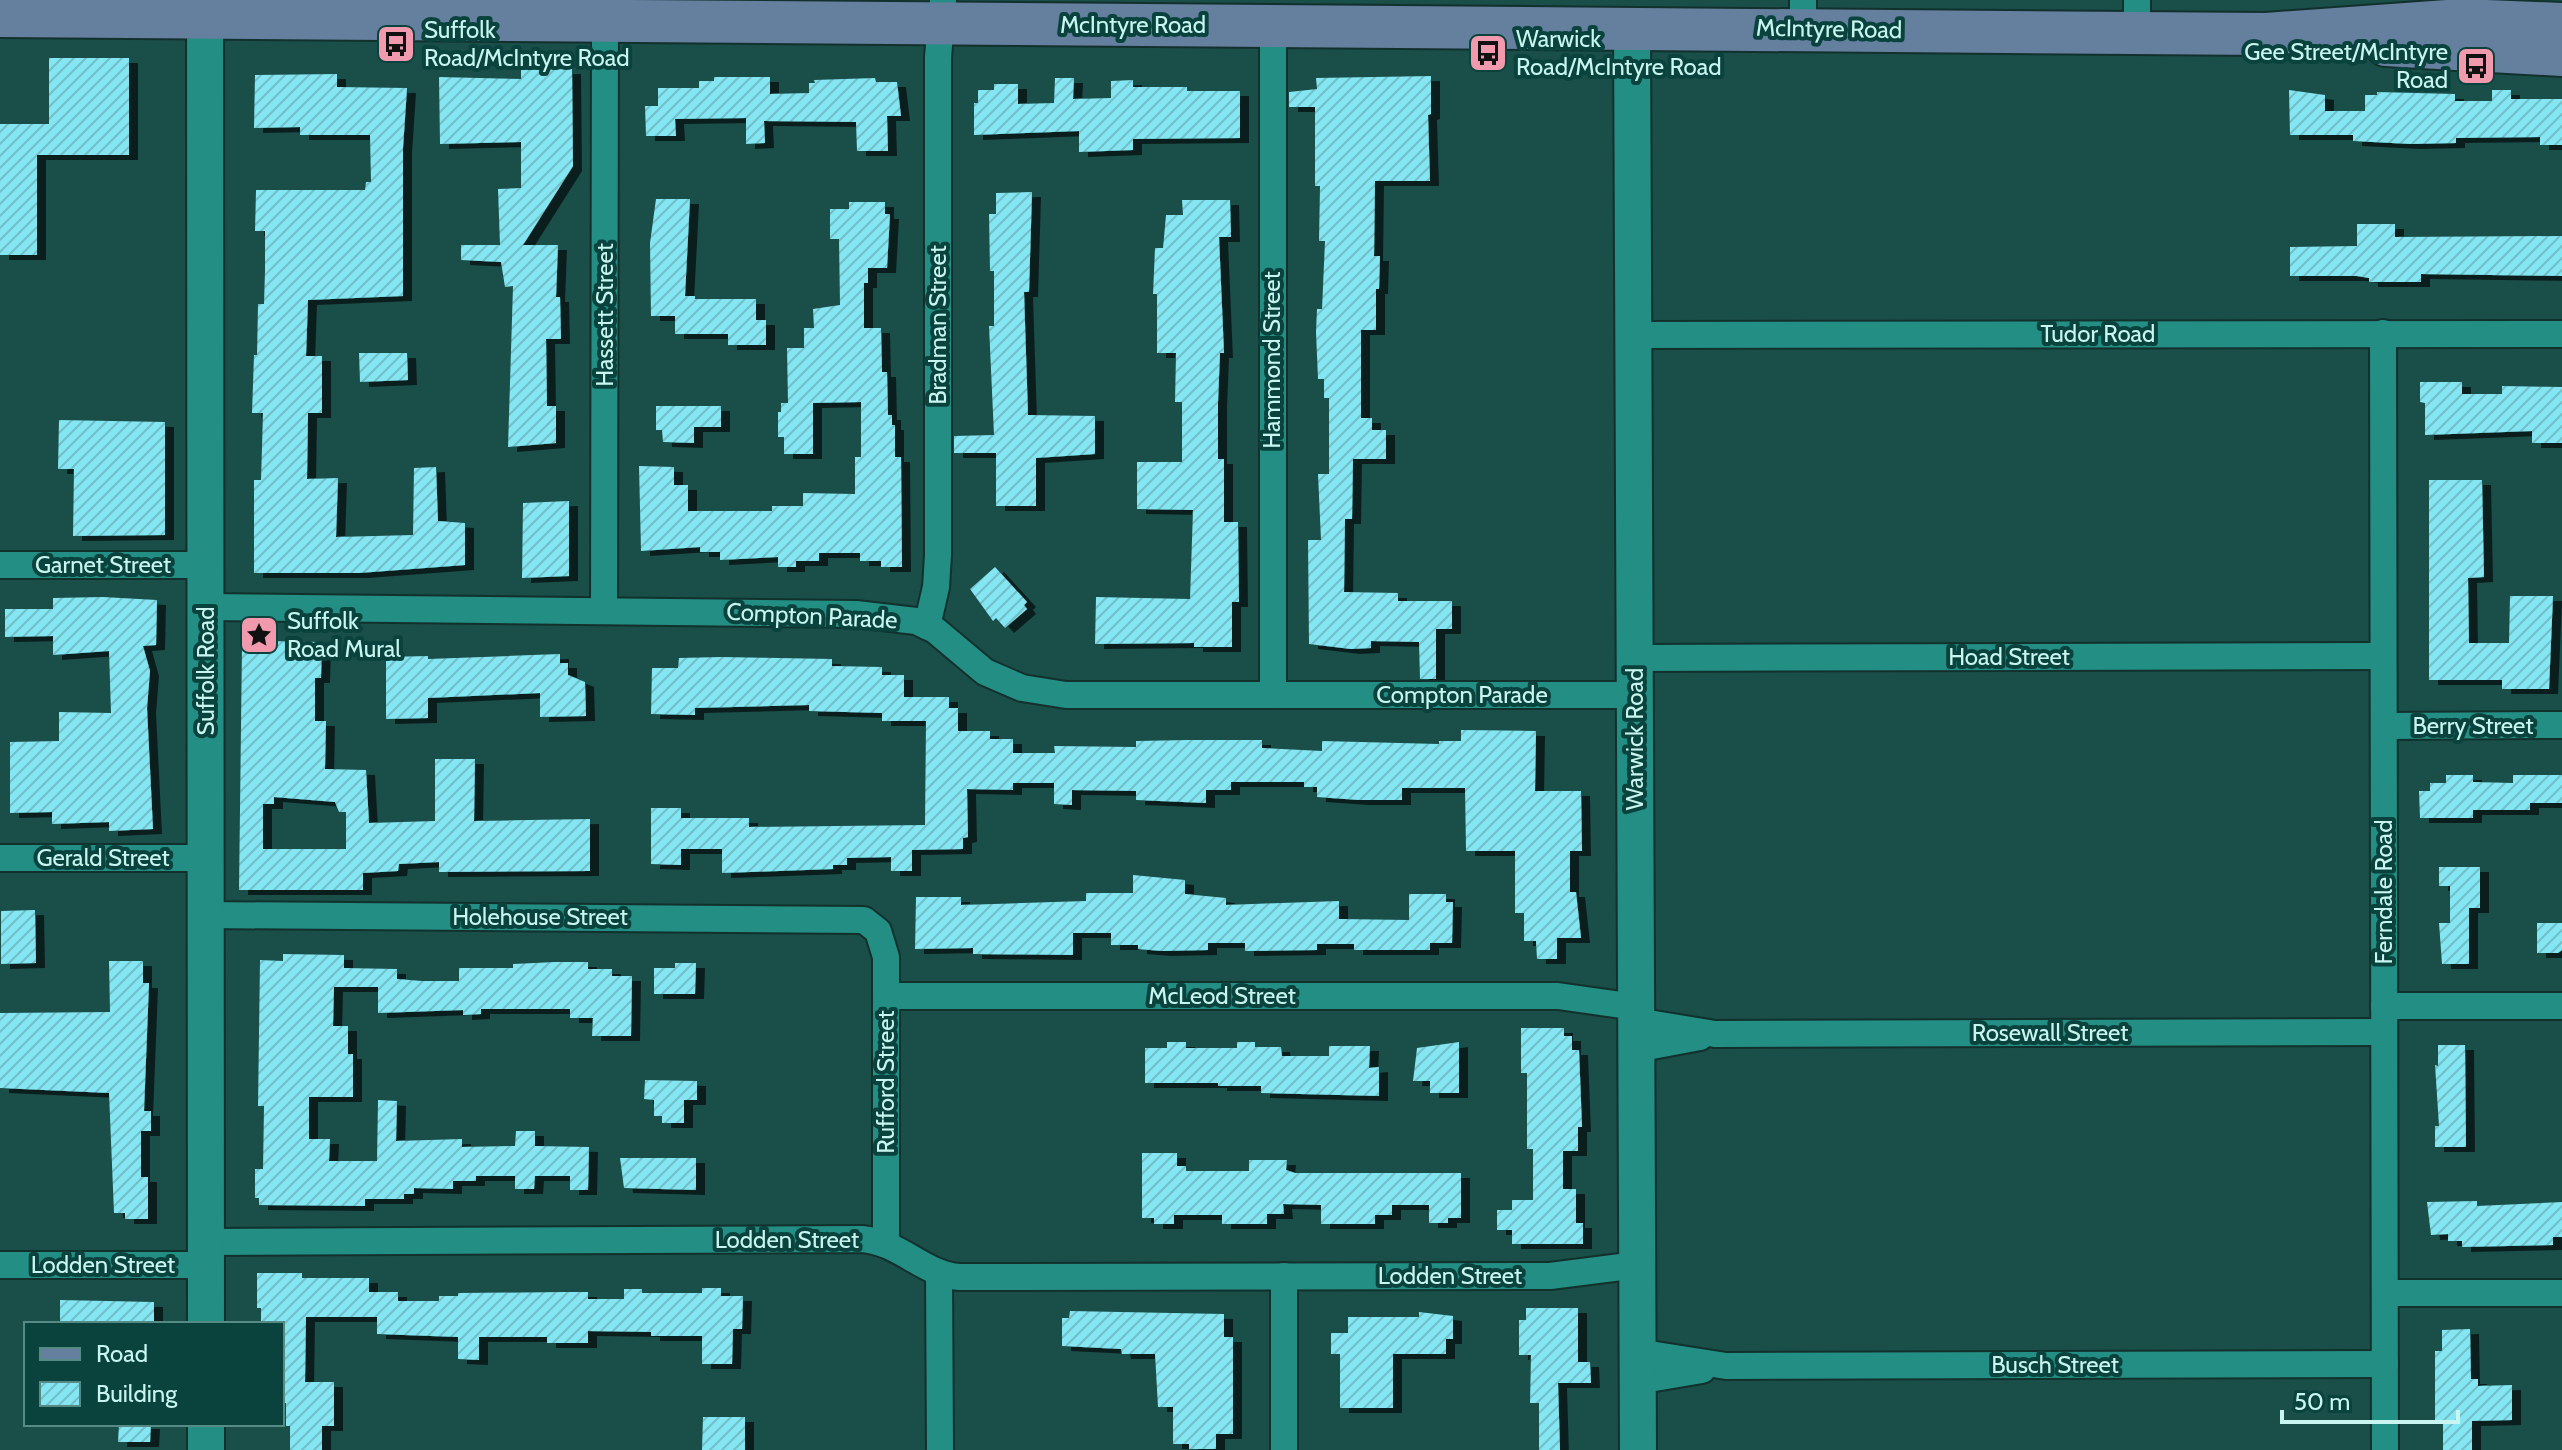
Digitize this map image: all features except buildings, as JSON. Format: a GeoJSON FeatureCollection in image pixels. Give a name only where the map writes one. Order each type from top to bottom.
{"type":"FeatureCollection","features":[{"type":"Feature","properties":{"kind":"main road","name":"McIntyre Road"},"geometry":{"type":"LineString","coordinates":[[0,16],[605,21],[942,12],[1276,17],[1632,28],[1803,15],[2137,16],[2266,34],[2461,24],[2562,24]]}},
{"type":"Feature","properties":{"kind":"main road","name":"McIntyre Road"},"geometry":{"type":"LineString","coordinates":[[2461,24],[2562,55]]}},
{"type":"Feature","properties":{"kind":"street","name":"Bradman Street"},"geometry":{"type":"LineString","coordinates":[[927,626],[936,587],[938,555],[938,57],[942,12]]}},
{"type":"Feature","properties":{"kind":"street","name":"Suffolk Road"},"geometry":{"type":"LineString","coordinates":[[205,17],[206,1322]]}},
{"type":"Feature","properties":{"kind":"street","name":"Hammond Street"},"geometry":{"type":"LineString","coordinates":[[1273,694],[1276,17]]}},
{"type":"Feature","properties":{"kind":"street","name":"Hassett Street"},"geometry":{"type":"LineString","coordinates":[[604,610],[605,21]]}},
{"type":"Feature","properties":{"kind":"street","name":"Warwick Road"},"geometry":{"type":"LineString","coordinates":[[1632,28],[1638,1450]]}},
{"type":"Feature","properties":{"kind":"street","name":"Ferndale Road"},"geometry":{"type":"LineString","coordinates":[[2383,333],[2385,1450]]}},
{"type":"Feature","properties":{"kind":"street","name":"Tudor Road"},"geometry":{"type":"LineString","coordinates":[[1634,335],[2562,334]]}},
{"type":"Feature","properties":{"kind":"street","name":"Garnet Street"},"geometry":{"type":"LineString","coordinates":[[0,565],[206,565]]}},
{"type":"Feature","properties":{"kind":"street","name":"Compton Parade"},"geometry":{"type":"LineString","coordinates":[[206,607],[843,614],[916,621],[927,626],[985,672],[1043,692],[1091,696],[1636,695]]}},
{"type":"Feature","properties":{"kind":"street","name":"Hoad Street"},"geometry":{"type":"LineString","coordinates":[[1635,658],[2383,656]]}},
{"type":"Feature","properties":{"kind":"street","name":"Berry Street"},"geometry":{"type":"LineString","coordinates":[[2384,726],[2562,725]]}},
{"type":"Feature","properties":{"kind":"street","name":"Gerald Street"},"geometry":{"type":"LineString","coordinates":[[0,858],[206,858]]}},
{"type":"Feature","properties":{"kind":"street","name":"Holehouse Street"},"geometry":{"type":"LineString","coordinates":[[206,915],[855,918],[872,925]]}},
{"type":"Feature","properties":{"kind":"street","name":"Rufford Street"},"geometry":{"type":"LineString","coordinates":[[872,925],[884,948],[886,1243]]}},
{"type":"Feature","properties":{"kind":"street","name":"McLeod Street"},"geometry":{"type":"LineString","coordinates":[[886,996],[1558,996],[1636,1015]]}},
{"type":"Feature","properties":{"kind":"street","name":"Rosewall Street"},"geometry":{"type":"LineString","coordinates":[[1636,1015],[1715,1034],[2384,1019],[2562,1006]]}},
{"type":"Feature","properties":{"kind":"street","name":"Lodden Street"},"geometry":{"type":"LineString","coordinates":[[0,1265],[206,1254],[862,1239],[886,1243],[939,1274],[1637,1277]]}},
{"type":"Feature","properties":{"kind":"street"},"geometry":{"type":"LineString","coordinates":[[939,1274],[940,1450]]}},
{"type":"Feature","properties":{"kind":"street"},"geometry":{"type":"LineString","coordinates":[[1284,1276],[1284,1450]]}},
{"type":"Feature","properties":{"kind":"street"},"geometry":{"type":"LineString","coordinates":[[2386,1293],[2562,1293]]}},
{"type":"Feature","properties":{"kind":"street","name":"Busch Street"},"geometry":{"type":"LineString","coordinates":[[1637,1366],[2385,1364]]}},
{"type":"Feature","properties":{"kind":"street"},"geometry":{"type":"LineString","coordinates":[[206,1426],[206,1450]]}},
{"type":"Feature","properties":{"kind":"place","name":"Suffolk Road/McIntyre Road"},"geometry":{"type":"Point","coordinates":[396,44]}},
{"type":"Feature","properties":{"kind":"place","name":"Warwick Road/McIntyre Road"},"geometry":{"type":"Point","coordinates":[1488,53]}},
{"type":"Feature","properties":{"kind":"place","name":"Gee Street/McIntyre Road"},"geometry":{"type":"Point","coordinates":[2476,66]}},
{"type":"Feature","properties":{"kind":"place","name":"Suffolk Road Mural"},"geometry":{"type":"Point","coordinates":[259,635]}}]}
